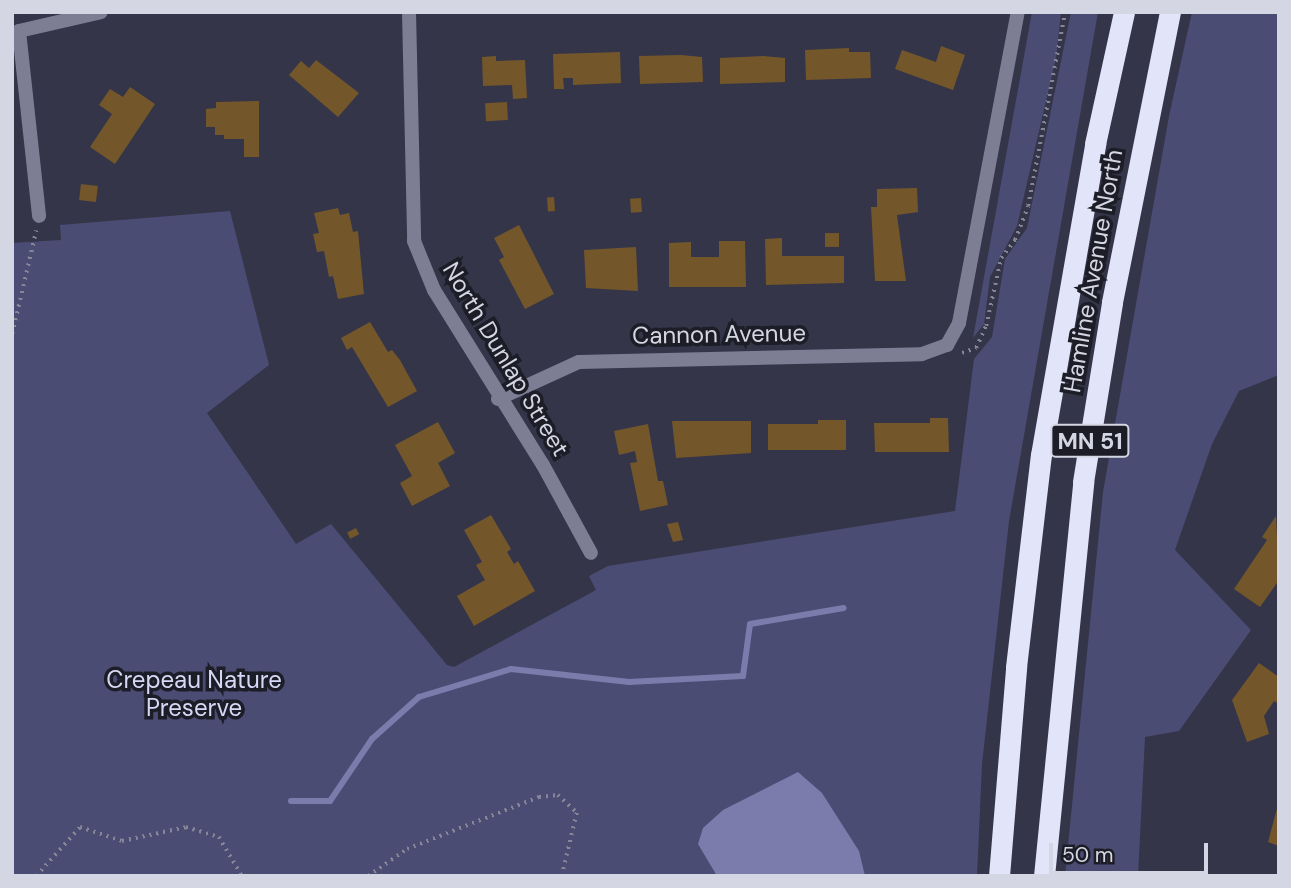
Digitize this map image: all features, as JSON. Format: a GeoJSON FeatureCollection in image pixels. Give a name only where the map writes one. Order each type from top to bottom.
{"type":"FeatureCollection","features":[{"type":"Feature","properties":{"kind":"highway","name":"Hamline Avenue North"},"geometry":{"type":"LineString","coordinates":[[999,876],[1016,667],[1041,455],[1093,157],[1124,12]]}},
{"type":"Feature","properties":{"kind":"highway","name":"Hamline Avenue North"},"geometry":{"type":"LineString","coordinates":[[1044,876],[1062,660],[1083,482],[1114,289],[1170,12]]}},
{"type":"Feature","properties":{"kind":"street"},"geometry":{"type":"LineString","coordinates":[[39,216],[15,28],[101,12]]}},
{"type":"Feature","properties":{"kind":"street","name":"North Dunlap Street"},"geometry":{"type":"LineString","coordinates":[[409,12],[414,241],[434,290],[498,399],[543,465],[591,553]]}},
{"type":"Feature","properties":{"kind":"street"},"geometry":{"type":"LineString","coordinates":[[947,345],[959,323],[1018,12]]}},
{"type":"Feature","properties":{"kind":"street","name":"Cannon Avenue"},"geometry":{"type":"LineString","coordinates":[[498,399],[579,362],[922,354],[947,345]]}},
{"type":"Feature","properties":{"kind":"path"},"geometry":{"type":"LineString","coordinates":[[947,345],[962,353],[975,348],[986,326],[1001,258],[1015,240],[1028,206],[1065,12]]}},
{"type":"Feature","properties":{"kind":"path"},"geometry":{"type":"LineString","coordinates":[[12,334],[39,216]]}},
{"type":"Feature","properties":{"kind":"path"},"geometry":{"type":"LineString","coordinates":[[368,876],[407,849],[539,797],[558,795],[578,813],[562,876]]}},
{"type":"Feature","properties":{"kind":"path"},"geometry":{"type":"LineString","coordinates":[[36,876],[80,827],[122,841],[186,827],[204,829],[219,837],[242,876]]}},
{"type":"Feature","properties":{"kind":"green space"},"geometry":{"type":"Polygon","coordinates":[[[1032,12],[1061,12],[1056,58],[1017,226],[990,277],[984,324],[973,338],[1032,12]]]}},
{"type":"Feature","properties":{"kind":"green space","name":"Crepeau Nature Preserve"},"geometry":{"type":"Polygon","coordinates":[[[1071,12],[1098,12],[1009,521],[982,764],[977,876],[12,876],[12,243],[61,240],[60,225],[230,211],[269,365],[207,413],[296,544],[331,524],[447,665],[454,667],[596,590],[589,576],[608,566],[955,511],[974,359],[992,337],[1005,259],[1027,228],[1071,12]]]}},
{"type":"Feature","properties":{"kind":"green space"},"geometry":{"type":"Polygon","coordinates":[[[1192,12],[1279,12],[1279,375],[1239,391],[1212,444],[1175,550],[1251,630],[1179,731],[1145,737],[1138,876],[1065,876],[1103,492],[1169,116],[1192,12]]]}},
{"type":"Feature","properties":{"kind":"shaded area"},"geometry":{"type":"Polygon","coordinates":[[[798,772],[822,793],[859,851],[865,876],[717,876],[698,844],[703,828],[723,810],[798,772]]]}},
{"type":"Feature","properties":{"kind":"building"},"geometry":{"type":"Polygon","coordinates":[[[941,46],[965,55],[953,90],[895,69],[902,50],[936,62],[941,46]]]}},
{"type":"Feature","properties":{"kind":"building"},"geometry":{"type":"Polygon","coordinates":[[[849,48],[849,52],[870,52],[871,78],[806,80],[805,50],[849,48]]]}},
{"type":"Feature","properties":{"kind":"building"},"geometry":{"type":"Polygon","coordinates":[[[620,52],[621,83],[573,85],[573,78],[563,78],[564,89],[554,89],[553,54],[620,52]]]}},
{"type":"Feature","properties":{"kind":"building"},"geometry":{"type":"Polygon","coordinates":[[[496,56],[496,61],[525,60],[527,98],[513,99],[512,85],[483,86],[482,57],[496,56]]]}},
{"type":"Feature","properties":{"kind":"building"},"geometry":{"type":"Polygon","coordinates":[[[639,56],[702,57],[703,82],[640,84],[639,56]]]}},
{"type":"Feature","properties":{"kind":"building"},"geometry":{"type":"Polygon","coordinates":[[[720,58],[785,58],[785,82],[720,84],[720,58]]]}},
{"type":"Feature","properties":{"kind":"building"},"geometry":{"type":"Polygon","coordinates":[[[316,60],[359,93],[338,117],[289,75],[301,61],[309,68],[316,60]]]}},
{"type":"Feature","properties":{"kind":"building"},"geometry":{"type":"Polygon","coordinates":[[[130,87],[155,104],[115,164],[90,147],[112,114],[99,105],[110,89],[123,97],[130,87]]]}},
{"type":"Feature","properties":{"kind":"building"},"geometry":{"type":"Polygon","coordinates":[[[259,101],[259,157],[244,157],[244,139],[224,139],[224,135],[215,135],[215,127],[206,127],[206,109],[216,108],[216,102],[259,101]]]}},
{"type":"Feature","properties":{"kind":"building"},"geometry":{"type":"Polygon","coordinates":[[[507,102],[508,120],[486,121],[485,103],[507,102]]]}},
{"type":"Feature","properties":{"kind":"building"},"geometry":{"type":"Polygon","coordinates":[[[81,184],[98,186],[96,202],[79,200],[81,184]]]}},
{"type":"Feature","properties":{"kind":"building"},"geometry":{"type":"Polygon","coordinates":[[[917,188],[918,212],[897,215],[906,281],[875,281],[871,207],[877,207],[877,189],[917,188]]]}},
{"type":"Feature","properties":{"kind":"building"},"geometry":{"type":"Polygon","coordinates":[[[547,197],[554,197],[555,211],[548,211],[547,197]]]}},
{"type":"Feature","properties":{"kind":"building"},"geometry":{"type":"Polygon","coordinates":[[[641,198],[642,212],[631,213],[630,199],[641,198]]]}},
{"type":"Feature","properties":{"kind":"building"},"geometry":{"type":"Polygon","coordinates":[[[338,208],[340,215],[349,213],[353,232],[358,231],[364,294],[338,299],[333,276],[329,277],[324,251],[317,252],[313,234],[319,233],[314,213],[338,208]]]}},
{"type":"Feature","properties":{"kind":"building"},"geometry":{"type":"Polygon","coordinates":[[[519,225],[554,294],[525,309],[499,260],[504,257],[494,238],[519,225]]]}},
{"type":"Feature","properties":{"kind":"building"},"geometry":{"type":"Polygon","coordinates":[[[825,233],[839,233],[839,247],[825,247],[825,233]]]}},
{"type":"Feature","properties":{"kind":"building"},"geometry":{"type":"Polygon","coordinates":[[[782,238],[782,256],[844,256],[844,283],[766,285],[765,239],[782,238]]]}},
{"type":"Feature","properties":{"kind":"building"},"geometry":{"type":"Polygon","coordinates":[[[719,241],[745,241],[746,287],[669,287],[669,243],[691,242],[691,257],[719,257],[719,241]]]}},
{"type":"Feature","properties":{"kind":"building"},"geometry":{"type":"Polygon","coordinates":[[[636,247],[638,291],[586,288],[584,250],[636,247]]]}},
{"type":"Feature","properties":{"kind":"building"},"geometry":{"type":"Polygon","coordinates":[[[370,322],[388,352],[392,350],[400,360],[417,391],[388,407],[352,347],[347,350],[341,338],[370,322]]]}},
{"type":"Feature","properties":{"kind":"building"},"geometry":{"type":"Polygon","coordinates":[[[930,418],[948,418],[949,452],[875,452],[874,423],[930,423],[930,418]]]}},
{"type":"Feature","properties":{"kind":"building"},"geometry":{"type":"Polygon","coordinates":[[[818,420],[846,420],[846,450],[768,450],[768,424],[818,424],[818,420]]]}},
{"type":"Feature","properties":{"kind":"building"},"geometry":{"type":"Polygon","coordinates":[[[672,421],[751,421],[751,453],[676,458],[672,421]]]}},
{"type":"Feature","properties":{"kind":"building"},"geometry":{"type":"Polygon","coordinates":[[[438,422],[455,453],[438,463],[450,486],[412,506],[400,483],[412,476],[395,445],[438,422]]]}},
{"type":"Feature","properties":{"kind":"building"},"geometry":{"type":"Polygon","coordinates":[[[648,424],[658,481],[663,481],[668,505],[640,511],[630,463],[637,462],[635,451],[619,455],[614,431],[648,424]]]}},
{"type":"Feature","properties":{"kind":"building"},"geometry":{"type":"Polygon","coordinates":[[[491,515],[511,549],[507,552],[514,564],[518,561],[535,591],[474,626],[457,596],[485,580],[476,565],[482,562],[464,530],[491,515]]]}},
{"type":"Feature","properties":{"kind":"building"},"geometry":{"type":"Polygon","coordinates":[[[1276,516],[1279,580],[1260,607],[1234,589],[1267,540],[1262,537],[1276,516]]]}},
{"type":"Feature","properties":{"kind":"building"},"geometry":{"type":"Polygon","coordinates":[[[678,522],[683,540],[673,542],[667,524],[678,522]]]}},
{"type":"Feature","properties":{"kind":"building"},"geometry":{"type":"Polygon","coordinates":[[[356,528],[359,534],[350,539],[347,533],[356,528]]]}},
{"type":"Feature","properties":{"kind":"building"},"geometry":{"type":"Polygon","coordinates":[[[1259,663],[1279,677],[1279,704],[1274,701],[1264,716],[1269,734],[1247,742],[1232,700],[1259,663]]]}},
{"type":"Feature","properties":{"kind":"building"},"geometry":{"type":"Polygon","coordinates":[[[1279,801],[1279,846],[1268,842],[1279,801]]]}},
{"type":"Feature","properties":{"kind":"waterway"},"geometry":{"type":"LineString","coordinates":[[291,801],[330,801],[372,739],[419,697],[511,669],[629,682],[743,676],[750,624],[844,608]]}}]}
